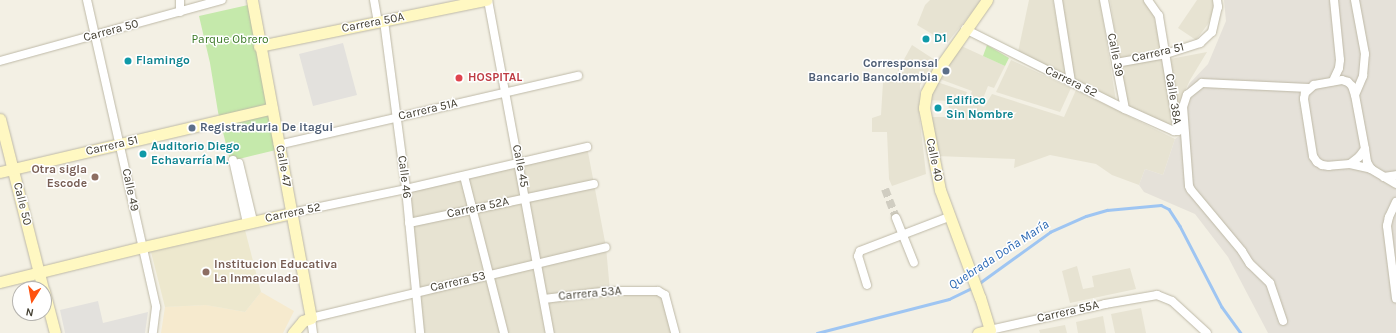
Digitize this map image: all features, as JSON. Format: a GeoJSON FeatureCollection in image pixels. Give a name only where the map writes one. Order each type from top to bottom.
{"type":"FeatureCollection","features":[{"type":"Feature","properties":{"kind":"street","name":"Calle 49"},"geometry":{"type":"LineString","coordinates":[[87,0],[156,307],[153,333]]}},
{"type":"Feature","properties":{"kind":"street"},"geometry":{"type":"LineString","coordinates":[[180,0],[180,12]]}},
{"type":"Feature","properties":{"kind":"street","name":"Carrera 50"},"geometry":{"type":"LineString","coordinates":[[0,61],[222,0]]}},
{"type":"Feature","properties":{"kind":"street","name":"Calle 47"},"geometry":{"type":"LineString","coordinates":[[252,0],[313,333]]}},
{"type":"Feature","properties":{"kind":"street","name":"Calle 46"},"geometry":{"type":"LineString","coordinates":[[374,0],[381,21],[406,189],[420,333]]}},
{"type":"Feature","properties":{"kind":"street","name":"Carrera 50A"},"geometry":{"type":"LineString","coordinates":[[260,46],[487,0]]}},
{"type":"Feature","properties":{"kind":"street","name":"Calle 45"},"geometry":{"type":"LineString","coordinates":[[487,0],[519,161],[550,333]]}},
{"type":"Feature","properties":{"kind":"street","name":"Calle 40"},"geometry":{"type":"LineString","coordinates":[[987,0],[965,29],[940,67],[926,93],[924,108],[936,175],[949,217],[970,270],[990,330]]}},
{"type":"Feature","properties":{"kind":"street"},"geometry":{"type":"LineString","coordinates":[[1058,0],[1072,82]]}},
{"type":"Feature","properties":{"kind":"street","name":"Calle 39"},"geometry":{"type":"LineString","coordinates":[[1104,0],[1125,109]]}},
{"type":"Feature","properties":{"kind":"street","name":"Calle 38A"},"geometry":{"type":"LineString","coordinates":[[1148,0],[1159,16],[1178,131]]}},
{"type":"Feature","properties":{"kind":"street","name":"Carrera 51"},"geometry":{"type":"LineString","coordinates":[[1116,62],[1166,54],[1200,43],[1212,32],[1218,7],[1217,0]]}},
{"type":"Feature","properties":{"kind":"street"},"geometry":{"type":"LineString","coordinates":[[1333,81],[1340,68],[1334,0]]}},
{"type":"Feature","properties":{"kind":"street"},"geometry":{"type":"LineString","coordinates":[[1355,0],[1365,54],[1363,76],[1355,95]]}},
{"type":"Feature","properties":{"kind":"street","name":"Carrera 52"},"geometry":{"type":"LineString","coordinates":[[965,29],[1125,109],[1174,131],[1178,131]]}},
{"type":"Feature","properties":{"kind":"street","name":"Carrera 51A"},"geometry":{"type":"LineString","coordinates":[[278,145],[578,76]]}},
{"type":"Feature","properties":{"kind":"street"},"geometry":{"type":"LineString","coordinates":[[1283,321],[1270,283],[1250,264],[1242,251],[1189,186],[1183,107],[1188,95],[1202,83],[1309,88],[1314,85],[1333,81],[1342,80],[1348,82],[1352,86],[1355,95],[1365,149],[1371,169]]}},
{"type":"Feature","properties":{"kind":"street"},"geometry":{"type":"LineString","coordinates":[[1309,88],[1304,99],[1313,156],[1317,162],[1322,165],[1330,166],[1350,164],[1371,169],[1396,184]]}},
{"type":"Feature","properties":{"kind":"street","name":"Carrera 51"},"geometry":{"type":"LineString","coordinates":[[0,172],[272,108]]}},
{"type":"Feature","properties":{"kind":"street","name":"Calle 50"},"geometry":{"type":"LineString","coordinates":[[0,119],[41,281]]}},
{"type":"Feature","properties":{"kind":"street","name":"Carrera 52"},"geometry":{"type":"LineString","coordinates":[[0,282],[250,222],[406,189],[464,176],[519,161],[587,147]]}},
{"type":"Feature","properties":{"kind":"street"},"geometry":{"type":"LineString","coordinates":[[1350,164],[1356,161],[1365,149]]}},
{"type":"Feature","properties":{"kind":"street"},"geometry":{"type":"LineString","coordinates":[[235,160],[250,222]]}},
{"type":"Feature","properties":{"kind":"street"},"geometry":{"type":"LineString","coordinates":[[1384,177],[1396,175]]}},
{"type":"Feature","properties":{"kind":"street"},"geometry":{"type":"LineString","coordinates":[[464,176],[504,333]]}},
{"type":"Feature","properties":{"kind":"street","name":"Carrera 52A"},"geometry":{"type":"LineString","coordinates":[[409,223],[594,184]]}},
{"type":"Feature","properties":{"kind":"street"},"geometry":{"type":"LineString","coordinates":[[1396,202],[1389,217],[1387,226],[1396,298]]}},
{"type":"Feature","properties":{"kind":"street"},"geometry":{"type":"LineString","coordinates":[[867,285],[858,256],[860,251],[949,217]]}},
{"type":"Feature","properties":{"kind":"street"},"geometry":{"type":"LineString","coordinates":[[896,218],[914,263]]}},
{"type":"Feature","properties":{"kind":"street","name":"Carrera 53"},"geometry":{"type":"LineString","coordinates":[[310,318],[606,247]]}},
{"type":"Feature","properties":{"kind":"street","name":"Carrera 53A"},"geometry":{"type":"LineString","coordinates":[[544,298],[610,291],[663,292],[675,333]]}},
{"type":"Feature","properties":{"kind":"street","name":"Carrera 55A"},"geometry":{"type":"LineString","coordinates":[[978,333],[1105,304],[1157,295],[1172,301],[1207,333]]}},
{"type":"Feature","properties":{"kind":"street"},"geometry":{"type":"LineString","coordinates":[[293,333],[303,321],[310,318]]}},
{"type":"Feature","properties":{"kind":"street","name":"Calle 50"},"geometry":{"type":"LineString","coordinates":[[52,321],[55,333]]}},
{"type":"Feature","properties":{"kind":"shaded area"},"geometry":{"type":"Polygon","coordinates":[[[930,0],[982,0],[947,43],[917,25],[925,5],[930,0]]]}},
{"type":"Feature","properties":{"kind":"shaded area"},"geometry":{"type":"Polygon","coordinates":[[[1029,0],[1053,0],[1066,76],[1018,52],[1029,0]]]}},
{"type":"Feature","properties":{"kind":"shaded area"},"geometry":{"type":"Polygon","coordinates":[[[1061,0],[1100,0],[1116,101],[1074,81],[1061,0]]]}},
{"type":"Feature","properties":{"kind":"shaded area"},"geometry":{"type":"Polygon","coordinates":[[[1110,0],[1143,0],[1153,12],[1161,51],[1119,59],[1110,0]]]}},
{"type":"Feature","properties":{"kind":"shaded area"},"geometry":{"type":"Polygon","coordinates":[[[1197,0],[1213,0],[1214,9],[1208,24],[1196,40],[1178,28],[1197,0]]]}},
{"type":"Feature","properties":{"kind":"shaded area"},"geometry":{"type":"Polygon","coordinates":[[[1224,0],[1396,0],[1396,333],[1268,333],[1228,257],[1195,214],[1144,192],[1139,185],[1145,169],[1163,175],[1175,139],[1181,135],[1179,108],[1189,84],[1208,64],[1226,21],[1224,0]]]}},
{"type":"Feature","properties":{"kind":"shaded area"},"geometry":{"type":"Polygon","coordinates":[[[343,43],[357,95],[313,106],[299,54],[343,43]]]}},
{"type":"Feature","properties":{"kind":"shaded area"},"geometry":{"type":"Polygon","coordinates":[[[957,44],[1005,66],[994,88],[988,86],[982,101],[970,97],[972,91],[937,78],[957,44]]]}},
{"type":"Feature","properties":{"kind":"shaded area"},"geometry":{"type":"Polygon","coordinates":[[[912,45],[935,60],[920,85],[919,113],[926,174],[892,186],[889,179],[887,132],[872,132],[872,118],[881,115],[883,82],[892,81],[912,45]]]}},
{"type":"Feature","properties":{"kind":"shaded area"},"geometry":{"type":"Polygon","coordinates":[[[1207,52],[1190,80],[1177,109],[1170,59],[1207,52]]]}},
{"type":"Feature","properties":{"kind":"shaded area"},"geometry":{"type":"Polygon","coordinates":[[[1164,59],[1175,127],[1171,127],[1127,107],[1120,65],[1164,59]]]}},
{"type":"Feature","properties":{"kind":"shaded area"},"geometry":{"type":"Polygon","coordinates":[[[1011,60],[1071,88],[1060,112],[996,92],[1011,60]]]}},
{"type":"Feature","properties":{"kind":"shaded area"},"geometry":{"type":"Polygon","coordinates":[[[934,81],[967,92],[964,100],[984,107],[992,94],[1064,117],[1076,90],[1175,139],[1163,175],[1145,169],[1139,185],[1112,175],[1096,164],[1050,155],[1014,168],[1015,159],[936,156],[927,117],[948,117],[949,101],[928,100],[934,81]]]}},
{"type":"Feature","properties":{"kind":"shaded area"},"geometry":{"type":"Polygon","coordinates":[[[587,147],[606,247],[610,291],[663,293],[674,333],[420,333],[406,189],[587,147]]]}},
{"type":"Feature","properties":{"kind":"shaded area","name":"Institucion Educativa La Inmaculada"},"geometry":{"type":"Polygon","coordinates":[[[245,230],[261,292],[245,312],[206,305],[165,307],[151,252],[245,230]]]}},
{"type":"Feature","properties":{"kind":"shaded area"},"geometry":{"type":"Polygon","coordinates":[[[1077,266],[1083,289],[1094,287],[1092,276],[1130,268],[1136,289],[1070,303],[1062,271],[1077,266]]]}},
{"type":"Feature","properties":{"kind":"shaded area"},"geometry":{"type":"Polygon","coordinates":[[[261,292],[294,311],[283,333],[161,333],[165,307],[206,305],[245,312],[261,292]]]}},
{"type":"Feature","properties":{"kind":"shaded area"},"geometry":{"type":"Polygon","coordinates":[[[98,301],[103,323],[148,312],[145,333],[65,333],[60,310],[98,301]]]}},
{"type":"Feature","properties":{"kind":"shaded area"},"geometry":{"type":"Polygon","coordinates":[[[1141,308],[1146,333],[1115,333],[1111,314],[1141,308]]]}},
{"type":"Feature","properties":{"kind":"shaded area"},"geometry":{"type":"Polygon","coordinates":[[[1103,316],[1106,333],[1078,333],[1076,322],[1103,316]]]}},
{"type":"Feature","properties":{"kind":"shaded area"},"geometry":{"type":"Polygon","coordinates":[[[1065,325],[1067,333],[1040,333],[1039,330],[1065,325]]]}},
{"type":"Feature","properties":{"kind":"green space","name":"Parque Obrero"},"geometry":{"type":"Polygon","coordinates":[[[248,5],[276,150],[239,159],[254,218],[245,221],[218,112],[210,63],[199,16],[248,5]]]}},
{"type":"Feature","properties":{"kind":"green space"},"geometry":{"type":"Polygon","coordinates":[[[987,45],[1009,58],[1005,66],[983,56],[987,45]]]}},
{"type":"Feature","properties":{"kind":"waterway","name":"Quebrada Doña María"},"geometry":{"type":"LineString","coordinates":[[978,284],[1050,232],[1086,216],[1107,210],[1161,205],[1169,209],[1180,226],[1222,307],[1241,333]]}},
{"type":"Feature","properties":{"kind":"waterway","name":"Quebrada Doña María"},"geometry":{"type":"LineString","coordinates":[[817,333],[949,299],[972,288]]}},
{"type":"Feature","properties":{"kind":"tunnel"},"geometry":{"type":"LineString","coordinates":[[885,189],[896,218]]}},
{"type":"Feature","properties":{"kind":"place","name":"D1"},"geometry":{"type":"Point","coordinates":[926,39]}},
{"type":"Feature","properties":{"kind":"place","name":"Flamingo"},"geometry":{"type":"Point","coordinates":[128,61]}},
{"type":"Feature","properties":{"kind":"place","name":"Corresponsal Bancario Bancolombia"},"geometry":{"type":"Point","coordinates":[946,71]}},
{"type":"Feature","properties":{"kind":"place","name":"HOSPITAL"},"geometry":{"type":"Point","coordinates":[459,78]}},
{"type":"Feature","properties":{"kind":"place","name":"Edifico Sin Nombre"},"geometry":{"type":"Point","coordinates":[938,108]}},
{"type":"Feature","properties":{"kind":"place","name":"Registraduria De itagui"},"geometry":{"type":"Point","coordinates":[192,128]}},
{"type":"Feature","properties":{"kind":"place","name":"Auditorio Diego Echavarría M."},"geometry":{"type":"Point","coordinates":[143,154]}},
{"type":"Feature","properties":{"kind":"place","name":"Otra sigla Escode"},"geometry":{"type":"Point","coordinates":[95,177]}},
{"type":"Feature","properties":{"kind":"place","name":"Institucion Educativa La Inmaculada"},"geometry":{"type":"Point","coordinates":[206,272]}}]}
